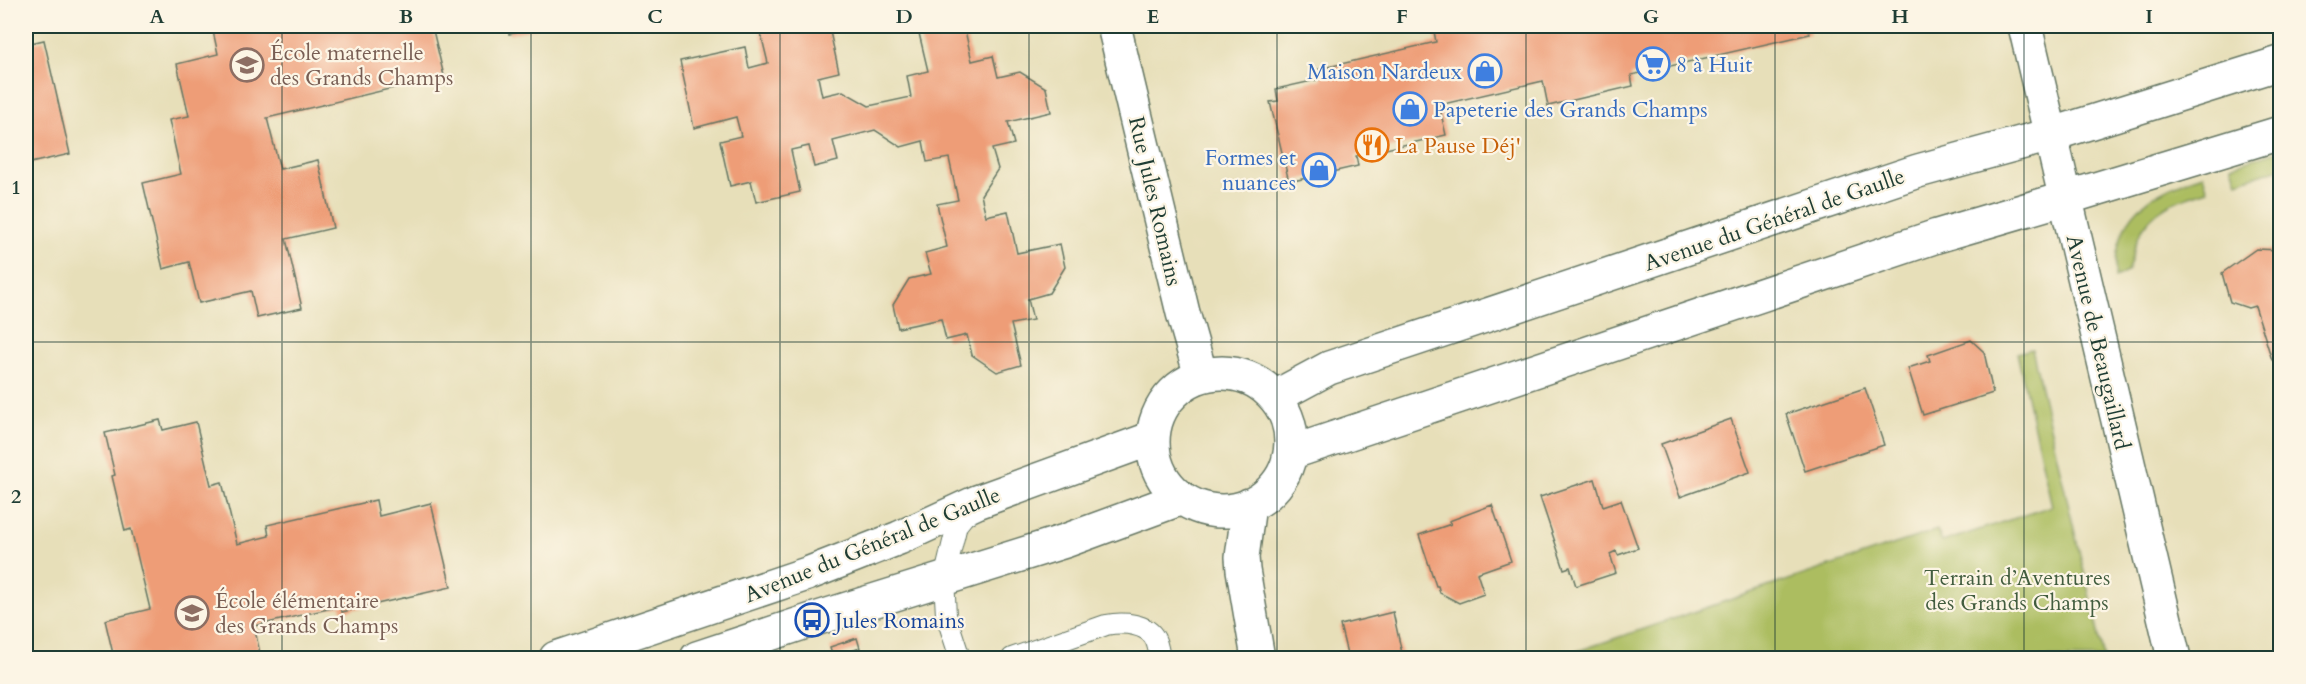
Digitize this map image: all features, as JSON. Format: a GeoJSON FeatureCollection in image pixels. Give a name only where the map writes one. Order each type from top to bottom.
{"type":"FeatureCollection","features":[{"type":"Feature","properties":{"kind":"street","name":"Rue Jules Romains"},"geometry":{"type":"LineString","coordinates":[[1114,26],[1183,313],[1201,376]]}},
{"type":"Feature","properties":{"kind":"street","name":"Avenue de Beaugaillard"},"geometry":{"type":"LineString","coordinates":[[2025,26],[2174,658]]}},
{"type":"Feature","properties":{"kind":"street","name":"Avenue du Général de Gaulle"},"geometry":{"type":"LineString","coordinates":[[1275,397],[1329,368],[1918,171],[2050,135],[2280,63]]}},
{"type":"Feature","properties":{"kind":"street"},"geometry":{"type":"LineString","coordinates":[[1290,453],[1937,236],[2280,133]]}},
{"type":"Feature","properties":{"kind":"street"},"geometry":{"type":"LineString","coordinates":[[1217,373],[1249,378],[1263,386],[1275,397],[1285,414],[1291,433],[1290,453],[1286,469],[1264,497],[1249,506],[1232,510],[1214,510],[1197,506],[1182,498],[1169,486],[1160,472],[1154,455],[1153,438],[1155,424],[1167,399],[1183,385],[1201,376],[1217,373]]}},
{"type":"Feature","properties":{"kind":"street","name":"Avenue du Général de Gaulle"},"geometry":{"type":"LineString","coordinates":[[556,658],[807,574],[899,538],[976,502],[1153,438]]}},
{"type":"Feature","properties":{"kind":"street","name":"Avenue du Général de Gaulle"},"geometry":{"type":"LineString","coordinates":[[697,658],[1065,540],[1182,498]]}},
{"type":"Feature","properties":{"kind":"street"},"geometry":{"type":"LineString","coordinates":[[1249,506],[1242,557],[1258,658]]}},
{"type":"Feature","properties":{"kind":"lane"},"geometry":{"type":"LineString","coordinates":[[960,658],[946,615],[944,579],[957,525],[976,502]]}},
{"type":"Feature","properties":{"kind":"lane"},"geometry":{"type":"LineString","coordinates":[[1011,658],[1106,625],[1118,623],[1148,630],[1156,640],[1160,658]]}},
{"type":"Feature","properties":{"kind":"green space"},"geometry":{"type":"Polygon","coordinates":[[[2280,150],[2280,168],[2237,182],[2232,166],[2280,150]]]}},
{"type":"Feature","properties":{"kind":"green space"},"geometry":{"type":"Polygon","coordinates":[[[2203,175],[2208,190],[2168,206],[2151,218],[2139,236],[2127,272],[2115,278],[2116,256],[2121,237],[2128,222],[2138,209],[2166,190],[2203,175]]]}},
{"type":"Feature","properties":{"kind":"green space","name":"Terrain d’Aventures des Grands Champs"},"geometry":{"type":"Polygon","coordinates":[[[2032,349],[2104,658],[1557,658],[1937,530],[1942,542],[2052,506],[2017,353],[2032,349]]]}},
{"type":"Feature","properties":{"kind":"building"},"geometry":{"type":"Polygon","coordinates":[[[239,26],[432,26],[444,76],[267,118],[280,169],[318,160],[333,228],[286,239],[302,308],[257,318],[251,291],[199,303],[189,262],[163,269],[143,183],[181,174],[169,120],[189,116],[177,64],[218,54],[213,31],[239,26]]]}},
{"type":"Feature","properties":{"kind":"building"},"geometry":{"type":"Polygon","coordinates":[[[507,26],[537,26],[537,28],[509,34],[507,26]]]}},
{"type":"Feature","properties":{"kind":"building"},"geometry":{"type":"Polygon","coordinates":[[[759,26],[806,26],[807,33],[829,27],[839,72],[818,77],[822,96],[843,91],[869,106],[911,97],[907,76],[928,71],[918,29],[934,26],[964,26],[972,61],[993,56],[998,77],[1020,72],[1046,88],[1051,112],[1008,122],[1014,144],[992,149],[998,169],[981,195],[986,216],[1008,211],[1017,253],[1060,244],[1065,267],[1049,293],[1028,299],[1033,320],[1011,324],[1021,365],[997,372],[972,355],[967,335],[946,340],[941,319],[898,328],[893,305],[909,279],[931,274],[925,253],[947,247],[937,204],[958,200],[949,158],[927,162],[923,141],[901,147],[875,130],[833,141],[838,161],[814,167],[809,146],[791,150],[800,192],[756,202],[751,181],[730,186],[720,141],[741,136],[736,117],[694,128],[680,61],[745,47],[749,68],[768,63],[759,26]]]}},
{"type":"Feature","properties":{"kind":"building"},"geometry":{"type":"Polygon","coordinates":[[[1433,26],[1807,26],[1810,34],[1631,75],[1633,86],[1548,106],[1543,81],[1439,105],[1446,135],[1356,156],[1358,166],[1289,182],[1270,102],[1278,101],[1276,89],[1321,79],[1319,69],[1436,42],[1433,26]]]}},
{"type":"Feature","properties":{"kind":"building"},"geometry":{"type":"Polygon","coordinates":[[[44,40],[70,154],[26,164],[26,44],[44,40]]]}},
{"type":"Feature","properties":{"kind":"building"},"geometry":{"type":"Polygon","coordinates":[[[2256,249],[2280,250],[2280,363],[2272,360],[2255,306],[2248,308],[2230,302],[2222,273],[2256,249]]]}},
{"type":"Feature","properties":{"kind":"building"},"geometry":{"type":"Polygon","coordinates":[[[1971,340],[1984,352],[1993,393],[1923,415],[1908,368],[1930,361],[1928,355],[1971,340]]]}},
{"type":"Feature","properties":{"kind":"building"},"geometry":{"type":"Polygon","coordinates":[[[1865,388],[1884,445],[1805,471],[1786,414],[1865,388]]]}},
{"type":"Feature","properties":{"kind":"building"},"geometry":{"type":"Polygon","coordinates":[[[1731,419],[1750,472],[1680,497],[1661,444],[1731,419]]]}},
{"type":"Feature","properties":{"kind":"building"},"geometry":{"type":"Polygon","coordinates":[[[160,420],[163,430],[196,422],[211,485],[222,482],[237,544],[269,536],[267,525],[376,500],[379,516],[431,503],[451,587],[342,612],[341,606],[254,626],[261,657],[114,658],[105,620],[150,609],[131,529],[125,531],[105,433],[160,420]]]}},
{"type":"Feature","properties":{"kind":"building"},"geometry":{"type":"Polygon","coordinates":[[[1595,479],[1603,506],[1621,500],[1638,548],[1618,555],[1616,551],[1610,554],[1616,573],[1576,586],[1570,567],[1564,569],[1540,497],[1595,479]]]}},
{"type":"Feature","properties":{"kind":"building"},"geometry":{"type":"Polygon","coordinates":[[[1492,505],[1511,561],[1477,573],[1484,594],[1459,603],[1440,593],[1419,535],[1451,524],[1449,521],[1492,505]]]}},
{"type":"Feature","properties":{"kind":"building"},"geometry":{"type":"Polygon","coordinates":[[[1393,612],[1403,658],[1348,658],[1340,625],[1393,612]]]}},
{"type":"Feature","properties":{"kind":"building"},"geometry":{"type":"Polygon","coordinates":[[[857,638],[860,648],[833,657],[830,647],[857,638]]]}},
{"type":"Feature","properties":{"kind":"place","name":"8 à Huit"},"geometry":{"type":"Point","coordinates":[1653,64]}},
{"type":"Feature","properties":{"kind":"place","name":"École maternelle des Grands Champs"},"geometry":{"type":"Point","coordinates":[247,65]}},
{"type":"Feature","properties":{"kind":"place","name":"Maison Nardeux"},"geometry":{"type":"Point","coordinates":[1485,71]}},
{"type":"Feature","properties":{"kind":"place","name":"Papeterie des Grands Champs"},"geometry":{"type":"Point","coordinates":[1410,109]}},
{"type":"Feature","properties":{"kind":"place","name":"La Pause Déj'"},"geometry":{"type":"Point","coordinates":[1372,145]}},
{"type":"Feature","properties":{"kind":"place","name":"Formes et nuances"},"geometry":{"type":"Point","coordinates":[1319,170]}},
{"type":"Feature","properties":{"kind":"place","name":"École élémentaire des Grands Champs"},"geometry":{"type":"Point","coordinates":[192,613]}},
{"type":"Feature","properties":{"kind":"place","name":"Jules Romains"},"geometry":{"type":"Point","coordinates":[812,620]}}]}
